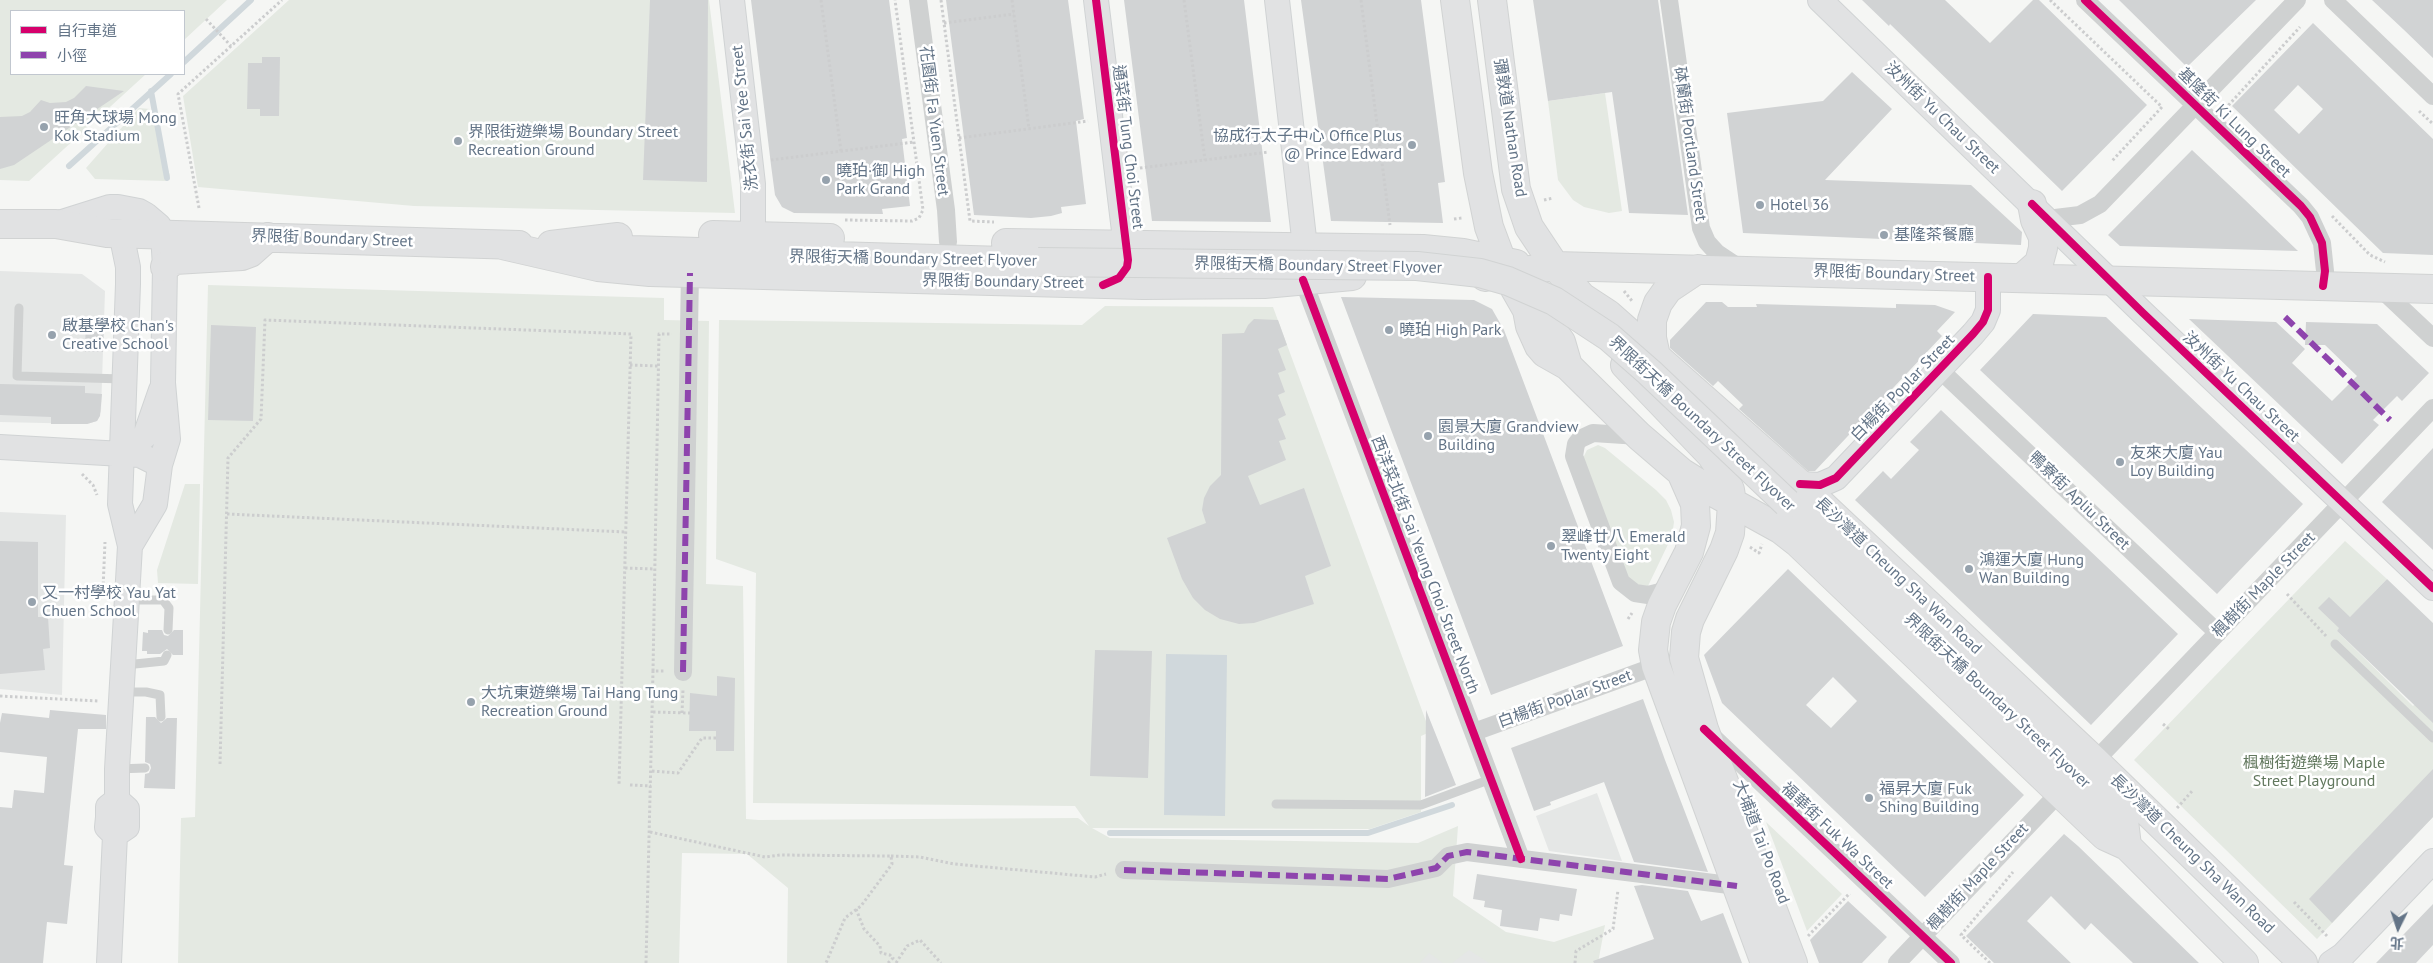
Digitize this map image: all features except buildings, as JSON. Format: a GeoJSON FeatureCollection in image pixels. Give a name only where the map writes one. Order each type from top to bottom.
{"type":"FeatureCollection","features":[{"type":"Feature","properties":{"kind":"main road"},"geometry":{"type":"LineString","coordinates":[[1455,0],[1478,173],[1489,227],[1504,267],[1527,310],[1530,326],[1539,346],[1545,353],[1568,366],[1639,436],[1681,472],[1780,529],[1798,543],[2105,836],[2125,833],[2244,963]]}},
{"type":"Feature","properties":{"kind":"main road","name":"彌敦道 Nathan Road"},"geometry":{"type":"LineString","coordinates":[[1492,0],[1516,188],[1545,267],[1582,297]]}},
{"type":"Feature","properties":{"kind":"main road"},"geometry":{"type":"LineString","coordinates":[[2022,278],[2039,263],[2044,248],[2039,211]]}},
{"type":"Feature","properties":{"kind":"main road","name":"界限街 Boundary Street"},"geometry":{"type":"LineString","coordinates":[[0,224],[56,224],[121,234],[551,245],[650,252],[753,245],[948,242],[1422,249],[1504,267],[1743,270],[2433,288]]}},
{"type":"Feature","properties":{"kind":"main road"},"geometry":{"type":"LineString","coordinates":[[165,267],[175,260],[250,254],[268,237]]}},
{"type":"Feature","properties":{"kind":"main road","name":"界限街 Boundary Street"},"geometry":{"type":"LineString","coordinates":[[502,245],[598,268],[690,273],[1103,285],[1264,284],[1337,276],[1455,280],[1504,267]]}},
{"type":"Feature","properties":{"kind":"main road","name":"界限街天橋 Boundary Street Flyover"},"geometry":{"type":"LineString","coordinates":[[753,245],[1057,262],[1417,266],[1480,273],[1528,288],[1580,316],[1609,337],[1649,372],[2125,833]]}},
{"type":"Feature","properties":{"kind":"main road"},"geometry":{"type":"LineString","coordinates":[[1656,356],[1652,338],[1652,320],[1658,303],[1668,289],[1698,269]]}},
{"type":"Feature","properties":{"kind":"main road"},"geometry":{"type":"LineString","coordinates":[[1582,297],[1589,318],[1623,363],[1711,455],[1722,471],[1730,490],[1732,503]]}},
{"type":"Feature","properties":{"kind":"main road","name":"長沙灣道 Cheung Sha Wan Road"},"geometry":{"type":"LineString","coordinates":[[1582,297],[1608,314],[1800,484],[2095,761],[2303,963]]}},
{"type":"Feature","properties":{"kind":"main road"},"geometry":{"type":"LineString","coordinates":[[1681,472],[1695,504],[1696,526],[1688,552],[1656,622],[1653,650],[1656,666],[1765,963]]}},
{"type":"Feature","properties":{"kind":"main road","name":"大埔道 Tai Po Road"},"geometry":{"type":"LineString","coordinates":[[1732,503],[1730,532],[1724,550],[1686,632],[1684,658],[1686,672],[1704,729],[1793,963]]}},
{"type":"Feature","properties":{"kind":"street","name":"洗衣街 Sai Yee Street"},"geometry":{"type":"LineString","coordinates":[[732,0],[753,184],[753,245]]}},
{"type":"Feature","properties":{"kind":"street","name":"花園街 Fa Yuen Street"},"geometry":{"type":"LineString","coordinates":[[918,0],[946,210],[948,242]]}},
{"type":"Feature","properties":{"kind":"street","name":"通菜街 Tung Choi Street"},"geometry":{"type":"LineString","coordinates":[[1096,0],[1127,246],[1127,267],[1119,278],[1103,285]]}},
{"type":"Feature","properties":{"kind":"street"},"geometry":{"type":"LineString","coordinates":[[1277,0],[1305,247]]}},
{"type":"Feature","properties":{"kind":"street","name":"砵蘭街 Portland Street"},"geometry":{"type":"LineString","coordinates":[[1669,0],[1701,228],[1707,242],[1717,253],[1743,270]]}},
{"type":"Feature","properties":{"kind":"street","name":"汝州街 Yu Chau Street"},"geometry":{"type":"LineString","coordinates":[[1820,0],[2109,280],[2433,588]]}},
{"type":"Feature","properties":{"kind":"street","name":"基隆街 Ki Lung Street"},"geometry":{"type":"LineString","coordinates":[[2085,0],[2310,217],[2322,243],[2325,264],[2323,286]]}},
{"type":"Feature","properties":{"kind":"street"},"geometry":{"type":"LineString","coordinates":[[2039,211],[2080,215],[2100,204],[2297,0]]}},
{"type":"Feature","properties":{"kind":"street"},"geometry":{"type":"LineString","coordinates":[[2333,0],[2433,96]]}},
{"type":"Feature","properties":{"kind":"street","name":"界限街 Boundary Street"},"geometry":{"type":"LineString","coordinates":[[56,224],[110,207],[139,211],[159,226],[163,234]]}},
{"type":"Feature","properties":{"kind":"street"},"geometry":{"type":"LineString","coordinates":[[109,963],[115,835],[127,826],[127,809],[117,800],[117,769],[107,695],[122,666],[130,546],[120,504],[128,284],[128,267],[121,234]]}},
{"type":"Feature","properties":{"kind":"street"},"geometry":{"type":"LineString","coordinates":[[130,546],[155,504],[160,465],[168,439],[163,383],[165,267],[163,234]]}},
{"type":"Feature","properties":{"kind":"street"},"geometry":{"type":"LineString","coordinates":[[683,678],[690,273]]}},
{"type":"Feature","properties":{"kind":"street","name":"白楊街 Poplar Street"},"geometry":{"type":"LineString","coordinates":[[1800,484],[1820,485],[1836,478],[1940,370],[1983,322],[1988,310],[1988,277]]}},
{"type":"Feature","properties":{"kind":"street","name":"西洋菜北街 Sai Yeung Choi Street North"},"geometry":{"type":"LineString","coordinates":[[1303,280],[1521,859]]}},
{"type":"Feature","properties":{"kind":"street"},"geometry":{"type":"LineString","coordinates":[[2379,287],[2433,338]]}},
{"type":"Feature","properties":{"kind":"street","name":"鴨寮街 Apliu Street"},"geometry":{"type":"LineString","coordinates":[[1940,370],[2218,633]]}},
{"type":"Feature","properties":{"kind":"street"},"geometry":{"type":"LineString","coordinates":[[121,453],[133,447],[145,436],[163,383]]}},
{"type":"Feature","properties":{"kind":"street","name":"楓樹街 Maple Street"},"geometry":{"type":"LineString","coordinates":[[2095,761],[2433,408]]}},
{"type":"Feature","properties":{"kind":"street"},"geometry":{"type":"LineString","coordinates":[[1639,436],[1601,432],[1586,435],[1576,444],[1575,462],[1621,582],[1635,593],[1648,595],[1660,592],[1675,580]]}},
{"type":"Feature","properties":{"kind":"street"},"geometry":{"type":"LineString","coordinates":[[0,446],[140,455],[160,465]]}},
{"type":"Feature","properties":{"kind":"street","name":"白楊街 Poplar Street"},"geometry":{"type":"LineString","coordinates":[[1474,732],[1656,666]]}},
{"type":"Feature","properties":{"kind":"street","name":"福華街 Fuk Wa Street"},"geometry":{"type":"LineString","coordinates":[[1704,729],[1951,963]]}},
{"type":"Feature","properties":{"kind":"street","name":"楓樹街 Maple Street"},"geometry":{"type":"LineString","coordinates":[[1898,963],[2060,792]]}},
{"type":"Feature","properties":{"kind":"street"},"geometry":{"type":"LineString","coordinates":[[1124,870],[1388,878],[1436,868],[1448,856],[1467,852],[1737,886]]}},
{"type":"Feature","properties":{"kind":"street"},"geometry":{"type":"LineString","coordinates":[[2332,963],[2343,955],[2433,861]]}},
{"type":"Feature","properties":{"kind":"lane"},"geometry":{"type":"LineString","coordinates":[[19,308],[17,376],[124,379]]}},
{"type":"Feature","properties":{"kind":"lane"},"geometry":{"type":"LineString","coordinates":[[126,600],[163,600],[168,608],[168,630]]}},
{"type":"Feature","properties":{"kind":"lane"},"geometry":{"type":"LineString","coordinates":[[2335,644],[2433,738]]}},
{"type":"Feature","properties":{"kind":"lane"},"geometry":{"type":"LineString","coordinates":[[122,666],[164,662],[167,654]]}},
{"type":"Feature","properties":{"kind":"lane"},"geometry":{"type":"LineString","coordinates":[[107,695],[146,692],[160,695],[161,717]]}},
{"type":"Feature","properties":{"kind":"lane"},"geometry":{"type":"LineString","coordinates":[[117,769],[145,768]]}},
{"type":"Feature","properties":{"kind":"lane"},"geometry":{"type":"LineString","coordinates":[[1276,804],[1421,805],[1491,779]]}},
{"type":"Feature","properties":{"kind":"path"},"geometry":{"type":"LineString","coordinates":[[199,208],[178,94],[282,0]]}},
{"type":"Feature","properties":{"kind":"path"},"geometry":{"type":"LineString","coordinates":[[821,0],[841,151]]}},
{"type":"Feature","properties":{"kind":"path"},"geometry":{"type":"LineString","coordinates":[[844,220],[912,221],[919,218],[923,210],[895,0]]}},
{"type":"Feature","properties":{"kind":"path"},"geometry":{"type":"LineString","coordinates":[[941,0],[970,221]]}},
{"type":"Feature","properties":{"kind":"path"},"geometry":{"type":"LineString","coordinates":[[1012,0],[1029,129]]}},
{"type":"Feature","properties":{"kind":"path"},"geometry":{"type":"LineString","coordinates":[[1184,0],[1205,160]]}},
{"type":"Feature","properties":{"kind":"path"},"geometry":{"type":"LineString","coordinates":[[1360,0],[1391,230]]}},
{"type":"Feature","properties":{"kind":"path"},"geometry":{"type":"LineString","coordinates":[[2050,0],[2162,107],[2110,163]]}},
{"type":"Feature","properties":{"kind":"path"},"geometry":{"type":"LineString","coordinates":[[944,23],[1014,14]]}},
{"type":"Feature","properties":{"kind":"path"},"geometry":{"type":"LineString","coordinates":[[206,19],[231,46]]}},
{"type":"Feature","properties":{"kind":"path"},"geometry":{"type":"LineString","coordinates":[[2225,108],[2302,25]]}},
{"type":"Feature","properties":{"kind":"path"},"geometry":{"type":"LineString","coordinates":[[2412,104],[2433,124]]}},
{"type":"Feature","properties":{"kind":"path"},"geometry":{"type":"LineString","coordinates":[[959,138],[1088,122]]}},
{"type":"Feature","properties":{"kind":"path"},"geometry":{"type":"LineString","coordinates":[[766,160],[914,142]]}},
{"type":"Feature","properties":{"kind":"path"},"geometry":{"type":"LineString","coordinates":[[1140,168],[1269,152]]}},
{"type":"Feature","properties":{"kind":"path"},"geometry":{"type":"LineString","coordinates":[[220,764],[228,458],[260,419],[265,320],[631,334],[619,784]]}},
{"type":"Feature","properties":{"kind":"path"},"geometry":{"type":"LineString","coordinates":[[646,963],[652,786],[659,334],[688,334]]}},
{"type":"Feature","properties":{"kind":"path"},"geometry":{"type":"LineString","coordinates":[[630,365],[658,366]]}},
{"type":"Feature","properties":{"kind":"path"},"geometry":{"type":"LineString","coordinates":[[83,474],[93,486],[99,499]]}},
{"type":"Feature","properties":{"kind":"path"},"geometry":{"type":"LineString","coordinates":[[227,514],[626,532]]}},
{"type":"Feature","properties":{"kind":"path"},"geometry":{"type":"LineString","coordinates":[[103,594],[105,538]]}},
{"type":"Feature","properties":{"kind":"path"},"geometry":{"type":"LineString","coordinates":[[625,568],[655,569]]}},
{"type":"Feature","properties":{"kind":"path"},"geometry":{"type":"LineString","coordinates":[[2287,594],[2335,644]]}},
{"type":"Feature","properties":{"kind":"path"},"geometry":{"type":"LineString","coordinates":[[653,671],[683,678],[682,713]]}},
{"type":"Feature","properties":{"kind":"path"},"geometry":{"type":"LineString","coordinates":[[0,696],[96,701]]}},
{"type":"Feature","properties":{"kind":"path"},"geometry":{"type":"LineString","coordinates":[[653,712],[690,713]]}},
{"type":"Feature","properties":{"kind":"path"},"geometry":{"type":"LineString","coordinates":[[2163,724],[2169,729]]}},
{"type":"Feature","properties":{"kind":"path"},"geometry":{"type":"LineString","coordinates":[[652,771],[678,773],[702,738],[716,738]]}},
{"type":"Feature","properties":{"kind":"path"},"geometry":{"type":"LineString","coordinates":[[630,785],[652,786]]}},
{"type":"Feature","properties":{"kind":"path"},"geometry":{"type":"LineString","coordinates":[[2174,810],[2193,790]]}},
{"type":"Feature","properties":{"kind":"path"},"geometry":{"type":"LineString","coordinates":[[650,832],[765,857],[780,855],[920,857],[954,864],[1095,877],[1124,870]]}},
{"type":"Feature","properties":{"kind":"path"},"geometry":{"type":"LineString","coordinates":[[826,963],[845,918],[856,910],[892,864],[891,856]]}},
{"type":"Feature","properties":{"kind":"path"},"geometry":{"type":"LineString","coordinates":[[1990,963],[1961,935],[2016,868]]}},
{"type":"Feature","properties":{"kind":"path"},"geometry":{"type":"LineString","coordinates":[[1575,963],[1576,950],[1613,929],[1620,872]]}},
{"type":"Feature","properties":{"kind":"path"},"geometry":{"type":"LineString","coordinates":[[1808,935],[1849,894],[1856,900]]}},
{"type":"Feature","properties":{"kind":"path"},"geometry":{"type":"LineString","coordinates":[[2294,902],[2327,936]]}},
{"type":"Feature","properties":{"kind":"path"},"geometry":{"type":"LineString","coordinates":[[856,910],[864,929],[880,946],[881,952],[893,958],[888,963]]}},
{"type":"Feature","properties":{"kind":"path"},"geometry":{"type":"LineString","coordinates":[[896,963],[907,946],[920,940],[941,963]]}},
{"type":"Feature","properties":{"kind":"shaded area","name":"啟基學校 Chan's Creative School"},"geometry":{"type":"Polygon","coordinates":[[[0,271],[82,274],[105,291],[101,411],[97,421],[87,424],[0,422],[0,271]]]}},
{"type":"Feature","properties":{"kind":"shaded area","name":"又一村學校 Yau Yat Chuen School"},"geometry":{"type":"Polygon","coordinates":[[[0,512],[66,515],[62,695],[0,689],[0,512]]]}},
{"type":"Feature","properties":{"kind":"shaded area"},"geometry":{"type":"Polygon","coordinates":[[[1166,654],[1227,655],[1225,816],[1164,815],[1166,654]]]}},
{"type":"Feature","properties":{"kind":"shaded area"},"geometry":{"type":"Polygon","coordinates":[[[1597,793],[1622,861],[1549,851],[1536,816],[1597,793]]]}},
{"type":"Feature","properties":{"kind":"shaded area"},"geometry":{"type":"Polygon","coordinates":[[[1464,925],[1538,963],[1415,963],[1464,925]]]}},
{"type":"Feature","properties":{"kind":"green space","name":"旺角大球場 Mong Kok Stadium"},"geometry":{"type":"Polygon","coordinates":[[[0,0],[227,0],[185,39],[185,10],[10,10],[10,75],[145,75],[29,181],[0,180],[0,0]]]}},
{"type":"Feature","properties":{"kind":"green space","name":"界限街遊樂場 Boundary Street Recreation Ground"},"geometry":{"type":"Polygon","coordinates":[[[289,0],[709,0],[735,213],[414,206],[198,187],[183,96],[289,0]]]}},
{"type":"Feature","properties":{"kind":"green space"},"geometry":{"type":"Polygon","coordinates":[[[1605,93],[1622,211],[1609,213],[1584,207],[1573,200],[1558,180],[1548,101],[1605,93]]]}},
{"type":"Feature","properties":{"kind":"green space"},"geometry":{"type":"Polygon","coordinates":[[[139,108],[150,109],[170,176],[167,181],[95,179],[86,168],[139,108]]]}},
{"type":"Feature","properties":{"kind":"green space"},"geometry":{"type":"Polygon","coordinates":[[[208,285],[664,298],[664,320],[709,321],[706,584],[743,586],[746,819],[759,820],[1078,818],[1089,826],[1075,806],[753,803],[756,573],[716,559],[719,320],[1082,325],[1105,306],[1273,307],[1430,732],[1421,736],[1421,812],[1370,829],[1092,828],[1110,838],[1418,843],[1458,826],[1453,896],[1506,932],[1554,942],[1605,925],[1598,963],[1489,963],[1469,950],[1452,963],[1443,963],[1429,953],[1420,963],[787,963],[788,888],[747,854],[682,853],[679,963],[178,963],[181,818],[195,817],[208,285]]]}},
{"type":"Feature","properties":{"kind":"green space"},"geometry":{"type":"Polygon","coordinates":[[[1598,445],[1605,448],[1656,490],[1666,500],[1671,510],[1674,522],[1672,536],[1648,586],[1640,586],[1628,578],[1583,458],[1587,450],[1598,445]]]}},
{"type":"Feature","properties":{"kind":"green space"},"geometry":{"type":"Polygon","coordinates":[[[185,484],[200,484],[198,584],[158,583],[157,570],[185,484]]]}},
{"type":"Feature","properties":{"kind":"green space","name":"楓樹街遊樂場 Maple Street Playground"},"geometry":{"type":"Polygon","coordinates":[[[2345,541],[2387,579],[2337,631],[2413,706],[2433,687],[2433,817],[2317,939],[2134,760],[2345,541]]]}},
{"type":"Feature","properties":{"kind":"green space"},"geometry":{"type":"Polygon","coordinates":[[[1766,822],[1842,894],[1807,931],[1766,822]]]}},
{"type":"Feature","properties":{"kind":"waterway"},"geometry":{"type":"LineString","coordinates":[[185,61],[251,0]]}},
{"type":"Feature","properties":{"kind":"waterway"},"geometry":{"type":"LineString","coordinates":[[69,166],[170,75]]}},
{"type":"Feature","properties":{"kind":"waterway"},"geometry":{"type":"LineString","coordinates":[[151,91],[167,178]]}},
{"type":"Feature","properties":{"kind":"waterway"},"geometry":{"type":"LineString","coordinates":[[1110,833],[1368,833],[1452,805]]}},
{"type":"Feature","properties":{"kind":"marked path"},"geometry":{"type":"LineString","coordinates":[[683,672],[690,273]]}},
{"type":"Feature","properties":{"kind":"marked path"},"geometry":{"type":"LineString","coordinates":[[2285,317],[2390,420]]}},
{"type":"Feature","properties":{"kind":"marked path"},"geometry":{"type":"LineString","coordinates":[[1124,870],[1388,879],[1436,868],[1448,856],[1467,852],[1737,886]]}},
{"type":"Feature","properties":{"kind":"cycle path"},"geometry":{"type":"LineString","coordinates":[[1096,0],[1128,260],[1127,267],[1119,278],[1103,285]]}},
{"type":"Feature","properties":{"kind":"cycle path"},"geometry":{"type":"LineString","coordinates":[[2085,0],[2301,206],[2310,217],[2322,243],[2325,271],[2323,286]]}},
{"type":"Feature","properties":{"kind":"cycle path"},"geometry":{"type":"LineString","coordinates":[[2032,204],[2143,313],[2433,588]]}},
{"type":"Feature","properties":{"kind":"cycle path"},"geometry":{"type":"LineString","coordinates":[[1800,484],[1820,485],[1836,478],[1973,334],[1983,322],[1988,310],[1988,277]]}},
{"type":"Feature","properties":{"kind":"cycle path"},"geometry":{"type":"LineString","coordinates":[[1303,280],[1521,859]]}},
{"type":"Feature","properties":{"kind":"cycle path"},"geometry":{"type":"LineString","coordinates":[[1704,729],[1951,963]]}},
{"type":"Feature","properties":{"kind":"place","name":"旺角大球場 Mong Kok Stadium"},"geometry":{"type":"Point","coordinates":[44,127]}},
{"type":"Feature","properties":{"kind":"place","name":"界限街遊樂場 Boundary Street Recreation Ground"},"geometry":{"type":"Point","coordinates":[458,141]}},
{"type":"Feature","properties":{"kind":"place","name":"協成行太子中心 Office Plus @ Prince Edward"},"geometry":{"type":"Point","coordinates":[1412,145]}},
{"type":"Feature","properties":{"kind":"place","name":"曉珀·御 High Park Grand"},"geometry":{"type":"Point","coordinates":[826,180]}},
{"type":"Feature","properties":{"kind":"place","name":"Hotel 36"},"geometry":{"type":"Point","coordinates":[1760,205]}},
{"type":"Feature","properties":{"kind":"place","name":"基隆茶餐廳"},"geometry":{"type":"Point","coordinates":[1884,235]}},
{"type":"Feature","properties":{"kind":"place","name":"曉珀 High Park"},"geometry":{"type":"Point","coordinates":[1389,330]}},
{"type":"Feature","properties":{"kind":"place","name":"啟基學校 Chan's Creative School"},"geometry":{"type":"Point","coordinates":[52,335]}},
{"type":"Feature","properties":{"kind":"place","name":"園景大廈 Grandview Building"},"geometry":{"type":"Point","coordinates":[1428,436]}},
{"type":"Feature","properties":{"kind":"place","name":"友來大廈 Yau Loy Building"},"geometry":{"type":"Point","coordinates":[2120,462]}},
{"type":"Feature","properties":{"kind":"place","name":"翠峰廿八 Emerald Twenty Eight"},"geometry":{"type":"Point","coordinates":[1551,546]}},
{"type":"Feature","properties":{"kind":"place","name":"鴻運大廈 Hung Wan Building"},"geometry":{"type":"Point","coordinates":[1969,569]}},
{"type":"Feature","properties":{"kind":"place","name":"又一村學校 Yau Yat Chuen School"},"geometry":{"type":"Point","coordinates":[32,602]}},
{"type":"Feature","properties":{"kind":"place","name":"大坑東遊樂場 Tai Hang Tung Recreation Ground"},"geometry":{"type":"Point","coordinates":[471,702]}},
{"type":"Feature","properties":{"kind":"place","name":"福昇大廈 Fuk Shing Building"},"geometry":{"type":"Point","coordinates":[1869,798]}}]}
